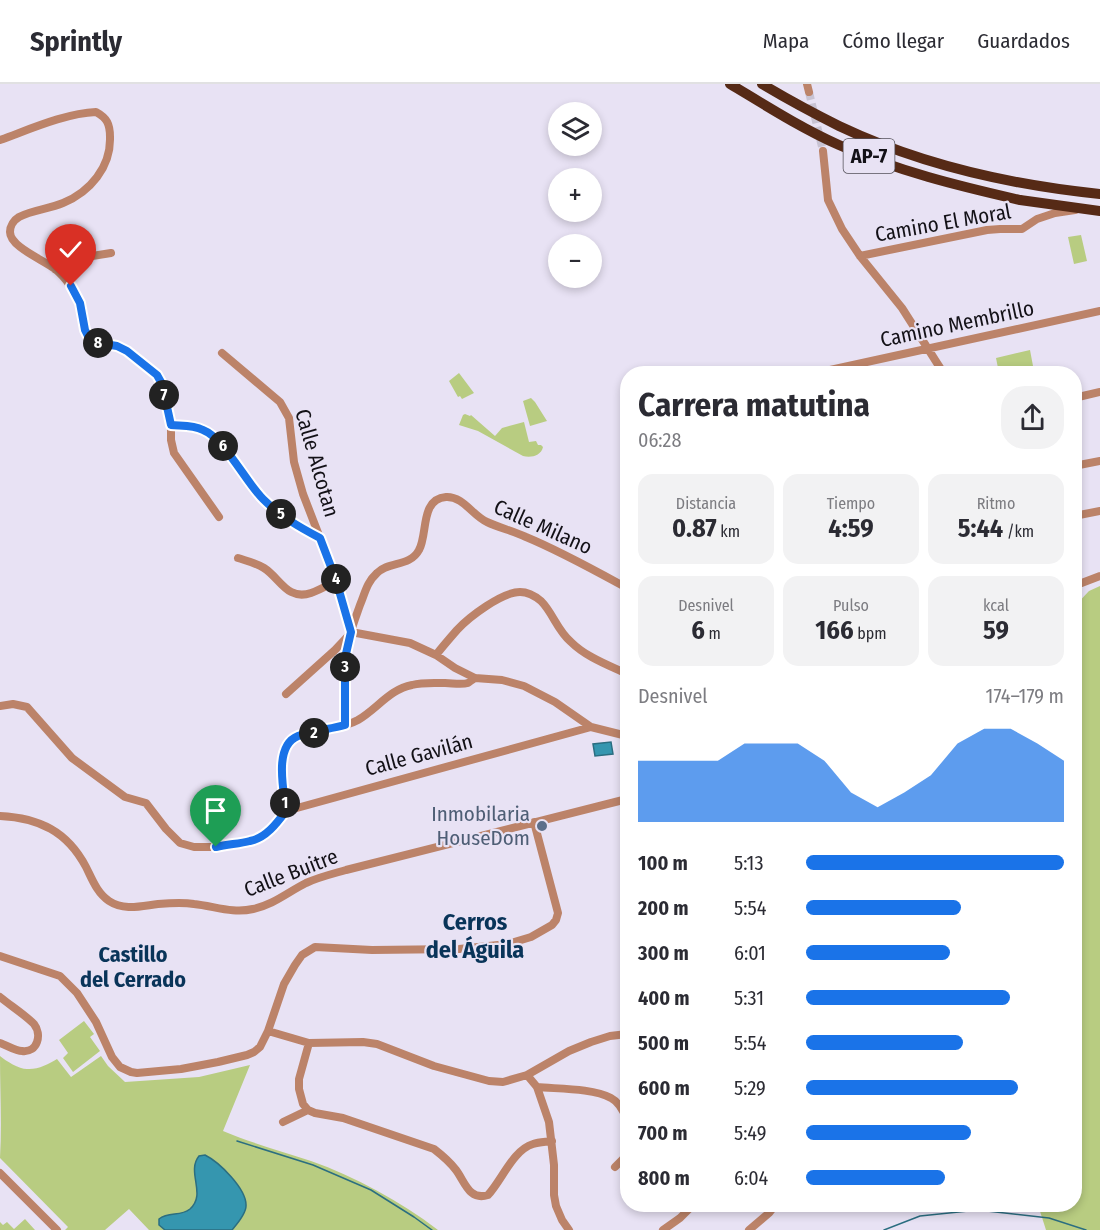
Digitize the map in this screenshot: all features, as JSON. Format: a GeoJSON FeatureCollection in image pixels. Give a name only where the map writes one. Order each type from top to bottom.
{"type":"FeatureCollection","features":[{"type":"Feature","properties":{"kind":"highway","name":"AP-7"},"geometry":{"type":"LineString","coordinates":[[730,84],[839,144],[901,169],[1020,200],[1100,212]]}},
{"type":"Feature","properties":{"kind":"highway","name":"AP-7"},"geometry":{"type":"LineString","coordinates":[[762,84],[840,126],[896,149],[954,167],[1025,184],[1100,194]]}},
{"type":"Feature","properties":{"kind":"street"},"geometry":{"type":"LineString","coordinates":[[0,140],[55,120],[84,113],[96,112],[107,120],[110,128],[109,154],[96,180],[63,204],[20,217],[14,222],[10,230],[10,237],[16,244],[55,269],[71,286],[80,303],[85,330],[90,340],[117,346],[127,351],[157,375],[162,384],[171,425],[174,453],[219,517]]}},
{"type":"Feature","properties":{"kind":"street"},"geometry":{"type":"LineString","coordinates":[[823,151],[828,200],[842,229],[860,256],[902,308],[939,366]]}},
{"type":"Feature","properties":{"kind":"street","name":"Camino El Moral"},"geometry":{"type":"LineString","coordinates":[[860,256],[987,230],[1022,229],[1037,219],[1055,213],[1100,205]]}},
{"type":"Feature","properties":{"kind":"street"},"geometry":{"type":"LineString","coordinates":[[55,269],[86,257],[111,253]]}},
{"type":"Feature","properties":{"kind":"street","name":"Camino Membrillo"},"geometry":{"type":"LineString","coordinates":[[848,366],[1100,311]]}},
{"type":"Feature","properties":{"kind":"street","name":"Calle Alcotan"},"geometry":{"type":"LineString","coordinates":[[222,353],[280,402],[289,418],[294,462],[303,494],[336,580],[351,632]]}},
{"type":"Feature","properties":{"kind":"street"},"geometry":{"type":"LineString","coordinates":[[1082,396],[1100,392]]}},
{"type":"Feature","properties":{"kind":"street"},"geometry":{"type":"LineString","coordinates":[[171,425],[190,426],[204,430],[216,438],[250,485],[264,500],[293,524],[320,538]]}},
{"type":"Feature","properties":{"kind":"street"},"geometry":{"type":"LineString","coordinates":[[1082,464],[1100,461]]}},
{"type":"Feature","properties":{"kind":"street","name":"Calle Milano"},"geometry":{"type":"LineString","coordinates":[[351,632],[369,582],[385,567],[409,561],[414,556],[422,543],[425,518],[432,504],[440,498],[456,498],[476,516],[487,522],[534,541],[620,584]]}},
{"type":"Feature","properties":{"kind":"street"},"geometry":{"type":"LineString","coordinates":[[1082,514],[1100,511]]}},
{"type":"Feature","properties":{"kind":"street"},"geometry":{"type":"LineString","coordinates":[[238,558],[257,563],[267,570],[281,586],[291,592],[310,594],[336,580]]}},
{"type":"Feature","properties":{"kind":"street"},"geometry":{"type":"LineString","coordinates":[[1082,584],[1100,576]]}},
{"type":"Feature","properties":{"kind":"street"},"geometry":{"type":"LineString","coordinates":[[436,655],[458,628],[473,616],[496,600],[520,592],[530,594],[540,601],[549,611],[560,631],[572,644],[620,671]]}},
{"type":"Feature","properties":{"kind":"street"},"geometry":{"type":"LineString","coordinates":[[351,632],[410,644],[436,655],[476,678],[502,680],[524,686],[555,702],[591,727],[620,734]]}},
{"type":"Feature","properties":{"kind":"street"},"geometry":{"type":"LineString","coordinates":[[286,694],[335,650],[351,632]]}},
{"type":"Feature","properties":{"kind":"street"},"geometry":{"type":"LineString","coordinates":[[345,725],[345,658],[351,632]]}},
{"type":"Feature","properties":{"kind":"street"},"geometry":{"type":"LineString","coordinates":[[0,706],[13,704],[27,707],[72,758],[124,797],[146,803],[180,843],[194,847],[216,847],[250,841],[265,834],[286,811],[282,758],[284,750],[297,736],[357,720],[389,696],[411,685],[461,684],[476,678]]}},
{"type":"Feature","properties":{"kind":"street","name":"Calle Gavilán"},"geometry":{"type":"LineString","coordinates":[[286,811],[591,727]]}},
{"type":"Feature","properties":{"kind":"street","name":"Calle Buitre"},"geometry":{"type":"LineString","coordinates":[[0,816],[34,821],[59,834],[78,853],[100,893],[116,904],[136,907],[184,903],[242,911],[272,903],[306,883],[324,876],[620,801]]}},
{"type":"Feature","properties":{"kind":"street"},"geometry":{"type":"LineString","coordinates":[[0,956],[60,976],[68,983],[96,1022],[115,1062],[125,1070],[147,1073],[181,1069],[247,1055],[260,1047],[284,984],[295,965],[302,955],[315,947],[372,950],[508,945],[531,937],[552,925],[558,913],[534,822]]}},
{"type":"Feature","properties":{"kind":"street"},"geometry":{"type":"LineString","coordinates":[[0,998],[26,1017],[39,1032],[37,1044],[28,1051],[24,1052],[0,1043]]}},
{"type":"Feature","properties":{"kind":"street"},"geometry":{"type":"LineString","coordinates":[[268,1031],[309,1043],[377,1044],[434,1066],[489,1081],[503,1082],[527,1075],[569,1051],[591,1042],[620,1035]]}},
{"type":"Feature","properties":{"kind":"street"},"geometry":{"type":"LineString","coordinates":[[309,1043],[299,1079],[303,1104],[308,1110],[343,1118],[434,1149],[446,1158],[471,1193],[476,1196],[488,1195],[517,1155],[525,1148],[533,1144],[552,1141]]}},
{"type":"Feature","properties":{"kind":"street"},"geometry":{"type":"LineString","coordinates":[[527,1075],[537,1087],[549,1122],[556,1206],[569,1230]]}},
{"type":"Feature","properties":{"kind":"street"},"geometry":{"type":"LineString","coordinates":[[537,1087],[583,1090],[602,1094],[613,1099],[620,1107]]}},
{"type":"Feature","properties":{"kind":"street"},"geometry":{"type":"LineString","coordinates":[[283,1122],[308,1110]]}},
{"type":"Feature","properties":{"kind":"street"},"geometry":{"type":"LineString","coordinates":[[615,1167],[620,1163]]}},
{"type":"Feature","properties":{"kind":"street"},"geometry":{"type":"LineString","coordinates":[[0,1173],[57,1230]]}},
{"type":"Feature","properties":{"kind":"street"},"geometry":{"type":"LineString","coordinates":[[663,1230],[686,1212]]}},
{"type":"Feature","properties":{"kind":"street"},"geometry":{"type":"LineString","coordinates":[[749,1230],[770,1212]]}},
{"type":"Feature","properties":{"kind":"green space"},"geometry":{"type":"Polygon","coordinates":[[[1081,235],[1087,261],[1074,264],[1068,237],[1081,235]]]}},
{"type":"Feature","properties":{"kind":"green space"},"geometry":{"type":"Polygon","coordinates":[[[1030,350],[1033,366],[998,366],[996,358],[1030,350]]]}},
{"type":"Feature","properties":{"kind":"green space"},"geometry":{"type":"Polygon","coordinates":[[[459,373],[474,393],[462,399],[458,397],[449,381],[459,373]]]}},
{"type":"Feature","properties":{"kind":"green space"},"geometry":{"type":"Polygon","coordinates":[[[531,398],[547,421],[530,426],[523,401],[531,398]]]}},
{"type":"Feature","properties":{"kind":"green space"},"geometry":{"type":"Polygon","coordinates":[[[465,414],[471,415],[495,436],[502,428],[524,422],[529,442],[536,441],[543,447],[542,450],[535,456],[523,456],[478,431],[459,425],[465,414]]]}},
{"type":"Feature","properties":{"kind":"green space"},"geometry":{"type":"Polygon","coordinates":[[[1100,586],[1100,1230],[1046,1230],[1040,1212],[1082,1212],[1082,598],[1089,591],[1100,586]]]}},
{"type":"Feature","properties":{"kind":"green space"},"geometry":{"type":"Polygon","coordinates":[[[84,1021],[94,1034],[90,1037],[100,1051],[73,1072],[63,1058],[68,1053],[59,1040],[84,1021]]]}},
{"type":"Feature","properties":{"kind":"green space"},"geometry":{"type":"Polygon","coordinates":[[[0,1056],[24,1069],[39,1068],[57,1059],[71,1077],[101,1056],[125,1082],[199,1077],[250,1065],[223,1131],[344,1174],[393,1200],[438,1230],[149,1230],[129,1209],[105,1230],[65,1230],[68,1227],[0,1158],[0,1056]]]}},
{"type":"Feature","properties":{"kind":"green space"},"geometry":{"type":"Polygon","coordinates":[[[25,1219],[35,1230],[0,1230],[0,1222],[3,1225],[7,1222],[14,1229],[25,1219]]]}},
{"type":"Feature","properties":{"kind":"water"},"geometry":{"type":"Polygon","coordinates":[[[611,742],[613,754],[595,756],[593,744],[611,742]]]}},
{"type":"Feature","properties":{"kind":"water"},"geometry":{"type":"Polygon","coordinates":[[[205,1155],[224,1170],[242,1192],[246,1206],[243,1216],[232,1230],[165,1230],[159,1225],[159,1219],[167,1215],[182,1213],[195,1203],[197,1190],[194,1169],[199,1156],[205,1155]]]}},
{"type":"Feature","properties":{"kind":"waterway"},"geometry":{"type":"LineString","coordinates":[[237,1141],[313,1165],[371,1190],[432,1230]]}},
{"type":"Feature","properties":{"kind":"waterway"},"geometry":{"type":"LineString","coordinates":[[884,1230],[920,1216],[959,1212]]}},
{"type":"Feature","properties":{"kind":"waterway"},"geometry":{"type":"LineString","coordinates":[[996,1212],[1049,1218],[1086,1230]]}},
{"type":"Feature","properties":{"kind":"tunnel"},"geometry":{"type":"LineString","coordinates":[[809,92],[823,151]]}},
{"type":"Feature","properties":{"kind":"place","name":"Inmobilaria HouseDom"},"geometry":{"type":"Point","coordinates":[542,826]}},
{"type":"Feature","properties":{"kind":"district","name":"Cerros del Águila"},"geometry":{"type":"Point","coordinates":[475,936]}},
{"type":"Feature","properties":{"kind":"district","name":"Castillo del Cerrado"},"geometry":{"type":"Point","coordinates":[133,966]}},
{"type":"Feature","properties":{"kind":"route"},"geometry":{"type":"LineString","coordinates":[[71,286],[80,303],[82,319],[90,340],[117,346],[127,351],[157,375],[162,384],[171,425],[190,426],[204,430],[216,438],[250,485],[264,500],[293,524],[320,538],[336,580],[351,632],[345,658],[345,725],[297,736],[290,742],[282,758],[286,811],[275,825],[257,839],[216,847]]}}]}
